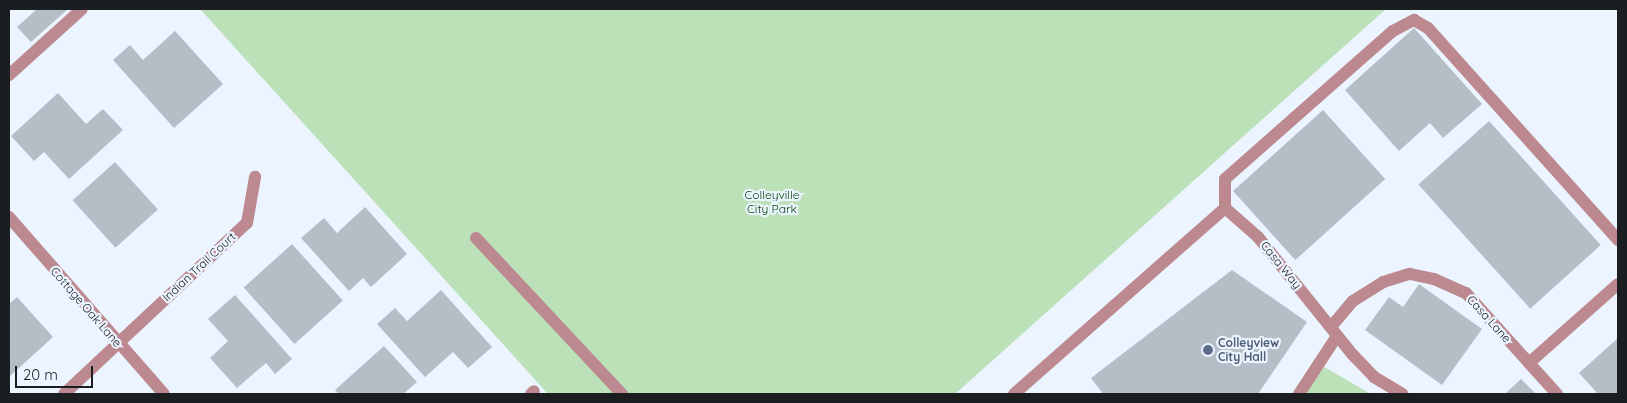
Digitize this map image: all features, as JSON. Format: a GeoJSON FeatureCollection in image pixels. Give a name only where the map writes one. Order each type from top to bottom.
{"type":"FeatureCollection","features":[{"type":"Feature","properties":{"kind":"street"},"geometry":{"type":"LineString","coordinates":[[9,75],[82,9]]}},
{"type":"Feature","properties":{"kind":"street"},"geometry":{"type":"LineString","coordinates":[[1014,394],[1225,208],[1225,179],[1393,31],[1414,20],[1428,28],[1618,240]]}},
{"type":"Feature","properties":{"kind":"street","name":"Indian Trail Court"},"geometry":{"type":"LineString","coordinates":[[64,394],[247,223],[255,177]]}},
{"type":"Feature","properties":{"kind":"street","name":"Casa Way"},"geometry":{"type":"LineString","coordinates":[[1225,208],[1258,237],[1334,331],[1374,376],[1402,394]]}},
{"type":"Feature","properties":{"kind":"street","name":"Cottage Oak Lane"},"geometry":{"type":"LineString","coordinates":[[9,218],[117,343],[164,394]]}},
{"type":"Feature","properties":{"kind":"street"},"geometry":{"type":"LineString","coordinates":[[476,238],[622,394]]}},
{"type":"Feature","properties":{"kind":"street","name":"Casa Lane"},"geometry":{"type":"LineString","coordinates":[[1299,394],[1353,301],[1383,282],[1410,274],[1434,279],[1466,293],[1557,394]]}},
{"type":"Feature","properties":{"kind":"street"},"geometry":{"type":"LineString","coordinates":[[1529,363],[1618,284]]}},
{"type":"Feature","properties":{"kind":"green space","name":"Colleyville City Park"},"geometry":{"type":"Polygon","coordinates":[[[200,9],[1386,9],[955,394],[548,394],[200,9]]]}},
{"type":"Feature","properties":{"kind":"green space"},"geometry":{"type":"Polygon","coordinates":[[[1314,361],[1371,394],[1293,394],[1314,361]]]}},
{"type":"Feature","properties":{"kind":"building"},"geometry":{"type":"Polygon","coordinates":[[[37,9],[68,9],[31,42],[17,27],[37,9]]]}},
{"type":"Feature","properties":{"kind":"building"},"geometry":{"type":"Polygon","coordinates":[[[1414,28],[1482,104],[1443,138],[1430,123],[1399,151],[1345,90],[1414,28]]]}},
{"type":"Feature","properties":{"kind":"building"},"geometry":{"type":"Polygon","coordinates":[[[175,31],[223,84],[174,128],[113,60],[130,45],[143,60],[175,31]]]}},
{"type":"Feature","properties":{"kind":"building"},"geometry":{"type":"Polygon","coordinates":[[[58,93],[86,124],[103,109],[123,130],[69,179],[44,152],[34,161],[11,136],[58,93]]]}},
{"type":"Feature","properties":{"kind":"building"},"geometry":{"type":"Polygon","coordinates":[[[1323,110],[1385,179],[1295,260],[1233,191],[1323,110]]]}},
{"type":"Feature","properties":{"kind":"building"},"geometry":{"type":"Polygon","coordinates":[[[1489,121],[1601,245],[1530,309],[1418,185],[1489,121]]]}},
{"type":"Feature","properties":{"kind":"building"},"geometry":{"type":"Polygon","coordinates":[[[115,162],[158,210],[115,248],[73,200],[115,162]]]}},
{"type":"Feature","properties":{"kind":"building"},"geometry":{"type":"Polygon","coordinates":[[[365,207],[407,254],[371,287],[363,278],[349,291],[301,238],[324,218],[337,233],[365,207]]]}},
{"type":"Feature","properties":{"kind":"building"},"geometry":{"type":"Polygon","coordinates":[[[292,244],[343,300],[295,344],[244,287],[292,244]]]}},
{"type":"Feature","properties":{"kind":"building","name":"Colleyview City Hall"},"geometry":{"type":"Polygon","coordinates":[[[1232,270],[1307,322],[1258,394],[1103,394],[1091,378],[1232,270]]]}},
{"type":"Feature","properties":{"kind":"building"},"geometry":{"type":"Polygon","coordinates":[[[1419,284],[1482,329],[1442,385],[1365,330],[1389,297],[1403,307],[1419,284]]]}},
{"type":"Feature","properties":{"kind":"building"},"geometry":{"type":"Polygon","coordinates":[[[441,290],[492,347],[468,368],[453,352],[425,377],[377,324],[395,308],[407,321],[441,290]]]}},
{"type":"Feature","properties":{"kind":"building"},"geometry":{"type":"Polygon","coordinates":[[[235,295],[292,359],[275,374],[266,363],[237,388],[210,358],[228,341],[208,319],[235,295]]]}},
{"type":"Feature","properties":{"kind":"building"},"geometry":{"type":"Polygon","coordinates":[[[17,297],[53,337],[9,377],[9,304],[17,297]]]}},
{"type":"Feature","properties":{"kind":"building"},"geometry":{"type":"Polygon","coordinates":[[[1618,338],[1618,394],[1598,394],[1579,373],[1618,338]]]}},
{"type":"Feature","properties":{"kind":"building"},"geometry":{"type":"Polygon","coordinates":[[[384,346],[417,382],[403,394],[339,394],[335,390],[384,346]]]}},
{"type":"Feature","properties":{"kind":"building"},"geometry":{"type":"Polygon","coordinates":[[[1521,379],[1536,394],[1505,394],[1521,379]]]}},
{"type":"Feature","properties":{"kind":"place","name":"Colleyview City Hall"},"geometry":{"type":"Point","coordinates":[1208,350]}}]}
